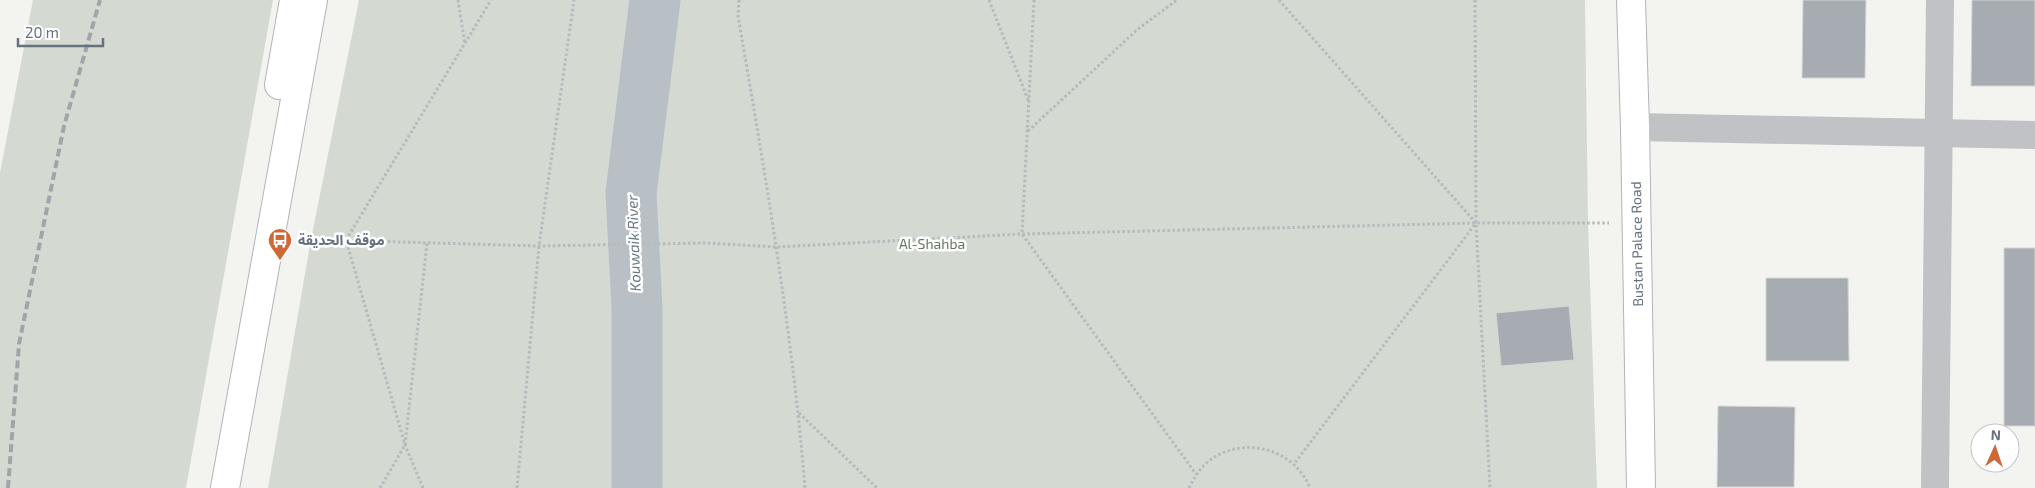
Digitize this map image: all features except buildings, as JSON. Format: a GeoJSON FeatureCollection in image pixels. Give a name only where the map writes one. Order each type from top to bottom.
{"type":"FeatureCollection","features":[{"type":"Feature","properties":{"kind":"main road"},"geometry":{"type":"LineString","coordinates":[[207,488],[294,0]]}},
{"type":"Feature","properties":{"kind":"main road"},"geometry":{"type":"LineString","coordinates":[[225,488],[313,0]]}},
{"type":"Feature","properties":{"kind":"main road","name":"Bustan Palace Road"},"geometry":{"type":"LineString","coordinates":[[1631,0],[1641,488]]}},
{"type":"Feature","properties":{"kind":"street"},"geometry":{"type":"LineString","coordinates":[[1935,488],[1940,0]]}},
{"type":"Feature","properties":{"kind":"street"},"geometry":{"type":"LineString","coordinates":[[1635,127],[2035,135]]}},
{"type":"Feature","properties":{"kind":"path"},"geometry":{"type":"LineString","coordinates":[[458,0],[465,44]]}},
{"type":"Feature","properties":{"kind":"path"},"geometry":{"type":"LineString","coordinates":[[423,488],[404,445],[346,240],[491,0]]}},
{"type":"Feature","properties":{"kind":"path"},"geometry":{"type":"LineString","coordinates":[[517,488],[539,246],[574,0]]}},
{"type":"Feature","properties":{"kind":"path"},"geometry":{"type":"LineString","coordinates":[[739,0],[738,16],[777,247],[798,413],[804,488]]}},
{"type":"Feature","properties":{"kind":"path"},"geometry":{"type":"LineString","coordinates":[[988,0],[1029,103]]}},
{"type":"Feature","properties":{"kind":"path"},"geometry":{"type":"LineString","coordinates":[[1034,0],[1022,234],[1196,474]]}},
{"type":"Feature","properties":{"kind":"path"},"geometry":{"type":"LineString","coordinates":[[1028,132],[1138,29],[1177,0]]}},
{"type":"Feature","properties":{"kind":"path"},"geometry":{"type":"LineString","coordinates":[[1279,0],[1476,223]]}},
{"type":"Feature","properties":{"kind":"path"},"geometry":{"type":"LineString","coordinates":[[1475,0],[1476,223],[1490,488]]}},
{"type":"Feature","properties":{"kind":"path"},"geometry":{"type":"LineString","coordinates":[[270,238],[539,246],[705,243],[777,247],[1022,234],[1476,223],[1637,222]]}},
{"type":"Feature","properties":{"kind":"path"},"geometry":{"type":"LineString","coordinates":[[1294,464],[1476,223]]}},
{"type":"Feature","properties":{"kind":"path"},"geometry":{"type":"LineString","coordinates":[[380,488],[404,445],[428,242]]}},
{"type":"Feature","properties":{"kind":"path"},"geometry":{"type":"LineString","coordinates":[[798,413],[834,445],[877,488]]}},
{"type":"Feature","properties":{"kind":"path"},"geometry":{"type":"LineString","coordinates":[[1189,488],[1196,474],[1212,458],[1232,449],[1254,447],[1276,452],[1294,464],[1307,479],[1310,488]]}},
{"type":"Feature","properties":{"kind":"green space"},"geometry":{"type":"Polygon","coordinates":[[[33,0],[273,0],[186,488],[0,488],[0,173],[33,0]]]}},
{"type":"Feature","properties":{"kind":"green space","name":"Al-Shahba"},"geometry":{"type":"Polygon","coordinates":[[[359,0],[1585,0],[1588,223],[1597,488],[268,488],[311,239],[359,0]]]}},
{"type":"Feature","properties":{"kind":"waterway","name":"Kouwaik River"},"geometry":{"type":"LineString","coordinates":[[637,488],[637,308],[631,193],[655,0]]}},
{"type":"Feature","properties":{"kind":"railway"},"geometry":{"type":"LineString","coordinates":[[8,488],[19,344],[64,126],[100,0]]}},
{"type":"Feature","properties":{"kind":"place","name":"موقف الحديقة"},"geometry":{"type":"Point","coordinates":[280,261]}}]}
